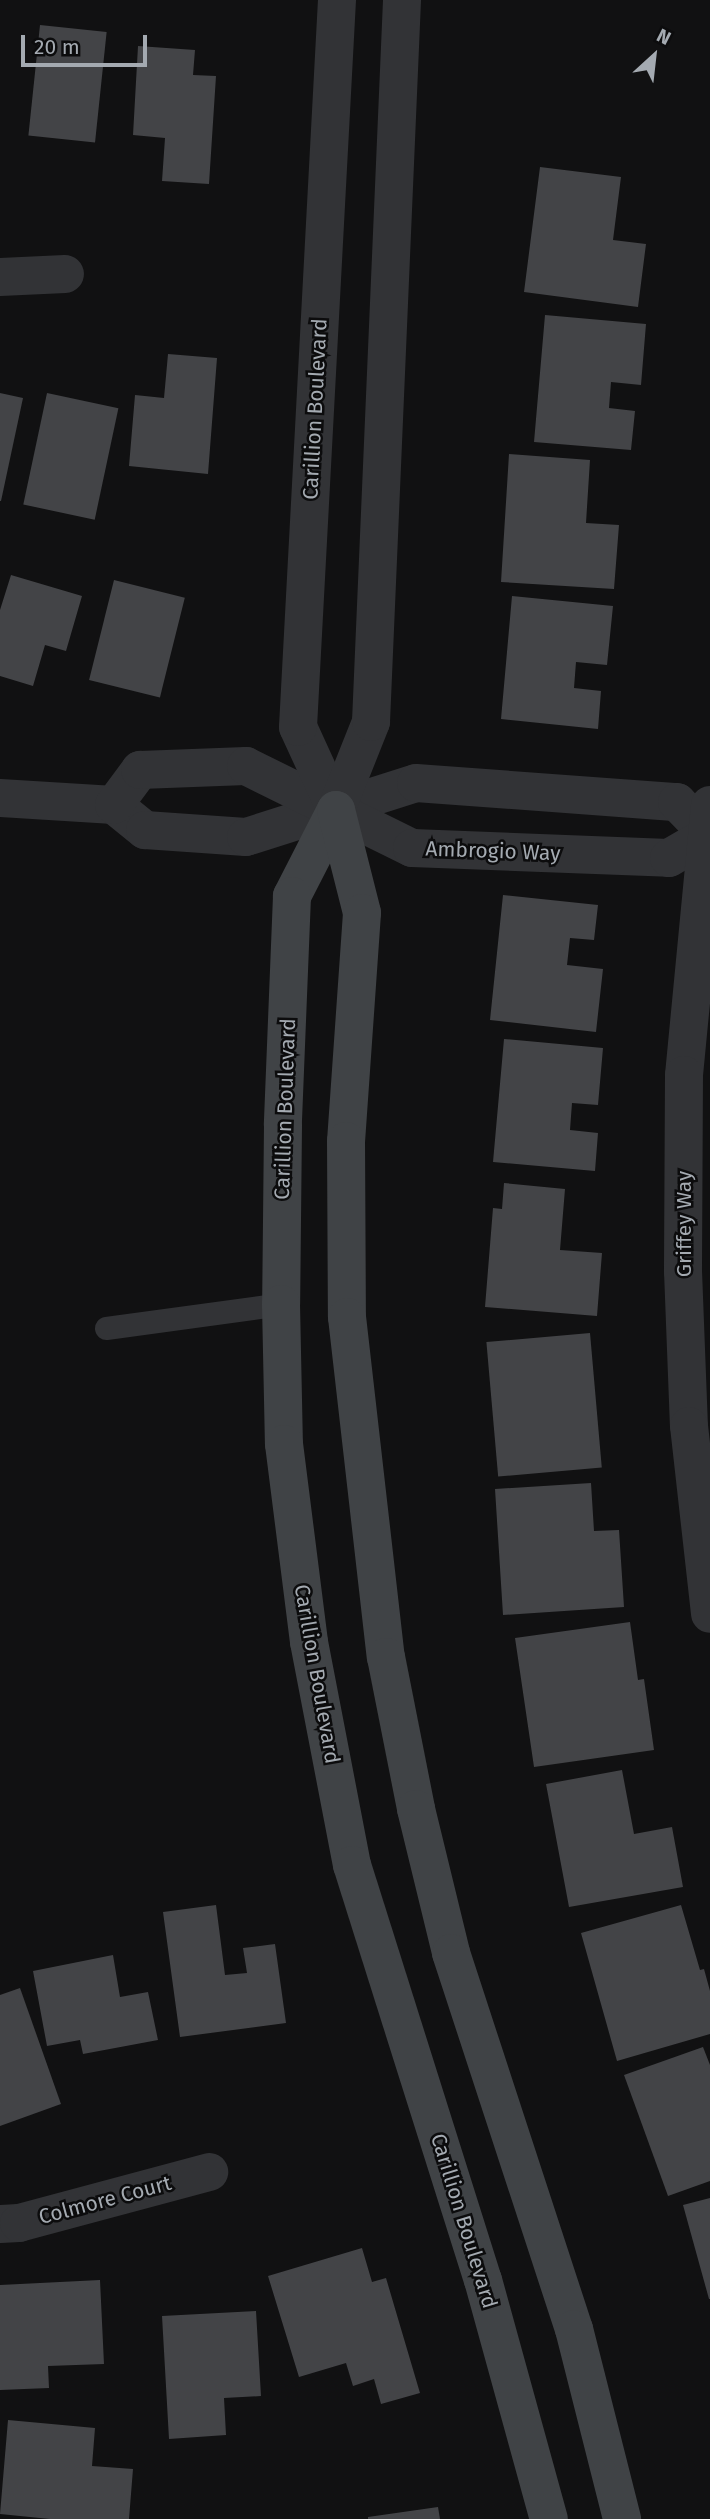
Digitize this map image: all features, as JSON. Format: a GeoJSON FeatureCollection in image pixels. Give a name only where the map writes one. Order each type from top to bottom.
{"type":"FeatureCollection","features":[{"type":"Feature","properties":{"kind":"street","name":"Carillion Boulevard"},"geometry":{"type":"LineString","coordinates":[[337,0],[298,727],[336,810],[362,913],[346,1141],[347,1317],[386,1657],[416,1809],[451,1953],[574,2329],[622,2519]]}},
{"type":"Feature","properties":{"kind":"street","name":"Carillion Boulevard"},"geometry":{"type":"LineString","coordinates":[[401,0],[371,722],[336,810],[292,896],[283,1125],[281,1304],[284,1444],[309,1642],[352,1865],[483,2280],[548,2519]]}},
{"type":"Feature","properties":{"kind":"street"},"geometry":{"type":"LineString","coordinates":[[0,276],[65,274]]}},
{"type":"Feature","properties":{"kind":"street","name":"Ambrogio Way"},"geometry":{"type":"LineString","coordinates":[[114,805],[140,769],[246,766],[412,848],[669,858],[709,824]]}},
{"type":"Feature","properties":{"kind":"street"},"geometry":{"type":"LineString","coordinates":[[0,797],[114,805],[145,830],[246,837],[416,783],[677,802],[709,824]]}},
{"type":"Feature","properties":{"kind":"street","name":"Griffey Way"},"geometry":{"type":"LineString","coordinates":[[709,824],[684,1075],[683,1271],[689,1426],[710,1614]]}},
{"type":"Feature","properties":{"kind":"street","name":"Colmore Court"},"geometry":{"type":"LineString","coordinates":[[0,2224],[19,2223],[209,2172]]}},
{"type":"Feature","properties":{"kind":"lane"},"geometry":{"type":"LineString","coordinates":[[106,1328],[281,1304]]}},
{"type":"Feature","properties":{"kind":"building"},"geometry":{"type":"Polygon","coordinates":[[[40,25],[107,32],[95,142],[28,135],[40,25]]]}},
{"type":"Feature","properties":{"kind":"building"},"geometry":{"type":"Polygon","coordinates":[[[138,46],[195,50],[193,75],[216,76],[209,184],[162,181],[165,138],[133,135],[138,46]]]}},
{"type":"Feature","properties":{"kind":"building"},"geometry":{"type":"Polygon","coordinates":[[[540,167],[621,177],[613,240],[646,244],[638,307],[524,292],[540,167]]]}},
{"type":"Feature","properties":{"kind":"building"},"geometry":{"type":"Polygon","coordinates":[[[545,315],[646,324],[641,385],[611,382],[609,408],[635,411],[631,450],[534,442],[545,315]]]}},
{"type":"Feature","properties":{"kind":"building"},"geometry":{"type":"Polygon","coordinates":[[[168,354],[217,358],[208,474],[129,466],[135,395],[164,398],[168,354]]]}},
{"type":"Feature","properties":{"kind":"building"},"geometry":{"type":"Polygon","coordinates":[[[0,393],[23,398],[1,501],[0,501],[0,393]]]}},
{"type":"Feature","properties":{"kind":"building"},"geometry":{"type":"Polygon","coordinates":[[[47,393],[118,408],[95,520],[23,505],[47,393]]]}},
{"type":"Feature","properties":{"kind":"building"},"geometry":{"type":"Polygon","coordinates":[[[509,454],[590,460],[586,523],[619,525],[614,589],[501,582],[509,454]]]}},
{"type":"Feature","properties":{"kind":"building"},"geometry":{"type":"Polygon","coordinates":[[[11,575],[82,596],[66,651],[45,645],[33,686],[0,676],[0,610],[11,575]]]}},
{"type":"Feature","properties":{"kind":"building"},"geometry":{"type":"Polygon","coordinates":[[[114,580],[185,598],[160,698],[89,680],[114,580]]]}},
{"type":"Feature","properties":{"kind":"building"},"geometry":{"type":"Polygon","coordinates":[[[512,596],[613,606],[607,665],[576,662],[574,688],[601,691],[598,729],[501,719],[512,596]]]}},
{"type":"Feature","properties":{"kind":"building"},"geometry":{"type":"Polygon","coordinates":[[[503,895],[598,905],[594,940],[570,938],[567,965],[603,969],[596,1032],[490,1020],[503,895]]]}},
{"type":"Feature","properties":{"kind":"building"},"geometry":{"type":"Polygon","coordinates":[[[504,1039],[603,1048],[598,1105],[572,1103],[570,1130],[598,1133],[595,1171],[493,1162],[504,1039]]]}},
{"type":"Feature","properties":{"kind":"building"},"geometry":{"type":"Polygon","coordinates":[[[504,1183],[565,1189],[560,1250],[602,1253],[597,1316],[485,1307],[493,1208],[502,1209],[504,1183]]]}},
{"type":"Feature","properties":{"kind":"building"},"geometry":{"type":"Polygon","coordinates":[[[590,1333],[602,1467],[498,1477],[486,1342],[590,1333]]]}},
{"type":"Feature","properties":{"kind":"building"},"geometry":{"type":"Polygon","coordinates":[[[591,1483],[594,1531],[619,1530],[624,1607],[503,1615],[495,1489],[591,1483]]]}},
{"type":"Feature","properties":{"kind":"building"},"geometry":{"type":"Polygon","coordinates":[[[630,1622],[638,1680],[644,1679],[654,1750],[534,1767],[515,1638],[630,1622]]]}},
{"type":"Feature","properties":{"kind":"building"},"geometry":{"type":"Polygon","coordinates":[[[622,1770],[634,1834],[672,1827],[683,1887],[569,1907],[546,1784],[622,1770]]]}},
{"type":"Feature","properties":{"kind":"building"},"geometry":{"type":"Polygon","coordinates":[[[216,1905],[225,1975],[247,1973],[243,1948],[275,1944],[286,2023],[180,2037],[163,1912],[216,1905]]]}},
{"type":"Feature","properties":{"kind":"building"},"geometry":{"type":"Polygon","coordinates":[[[681,1905],[700,1970],[704,1969],[710,1991],[710,2034],[617,2061],[581,1933],[681,1905]]]}},
{"type":"Feature","properties":{"kind":"building"},"geometry":{"type":"Polygon","coordinates":[[[113,1955],[120,1997],[148,1992],[158,2040],[83,2054],[80,2040],[47,2046],[33,1971],[113,1955]]]}},
{"type":"Feature","properties":{"kind":"building"},"geometry":{"type":"Polygon","coordinates":[[[20,1988],[61,2104],[0,2126],[0,1995],[20,1988]]]}},
{"type":"Feature","properties":{"kind":"building"},"geometry":{"type":"Polygon","coordinates":[[[703,2047],[710,2065],[710,2181],[668,2196],[624,2075],[703,2047]]]}},
{"type":"Feature","properties":{"kind":"building"},"geometry":{"type":"Polygon","coordinates":[[[710,2198],[710,2299],[709,2299],[683,2205],[710,2198]]]}},
{"type":"Feature","properties":{"kind":"building"},"geometry":{"type":"Polygon","coordinates":[[[362,2248],[372,2282],[386,2278],[420,2393],[381,2404],[374,2379],[353,2386],[346,2363],[299,2377],[268,2276],[362,2248]]]}},
{"type":"Feature","properties":{"kind":"building"},"geometry":{"type":"Polygon","coordinates":[[[100,2280],[104,2364],[48,2366],[49,2388],[0,2390],[0,2285],[100,2280]]]}},
{"type":"Feature","properties":{"kind":"building"},"geometry":{"type":"Polygon","coordinates":[[[256,2311],[261,2396],[224,2398],[226,2435],[169,2439],[162,2316],[256,2311]]]}},
{"type":"Feature","properties":{"kind":"building"},"geometry":{"type":"Polygon","coordinates":[[[8,2420],[95,2428],[92,2466],[133,2469],[129,2519],[50,2519],[0,2514],[8,2420]]]}},
{"type":"Feature","properties":{"kind":"building"},"geometry":{"type":"Polygon","coordinates":[[[438,2507],[440,2519],[368,2519],[368,2517],[438,2507]]]}}]}
